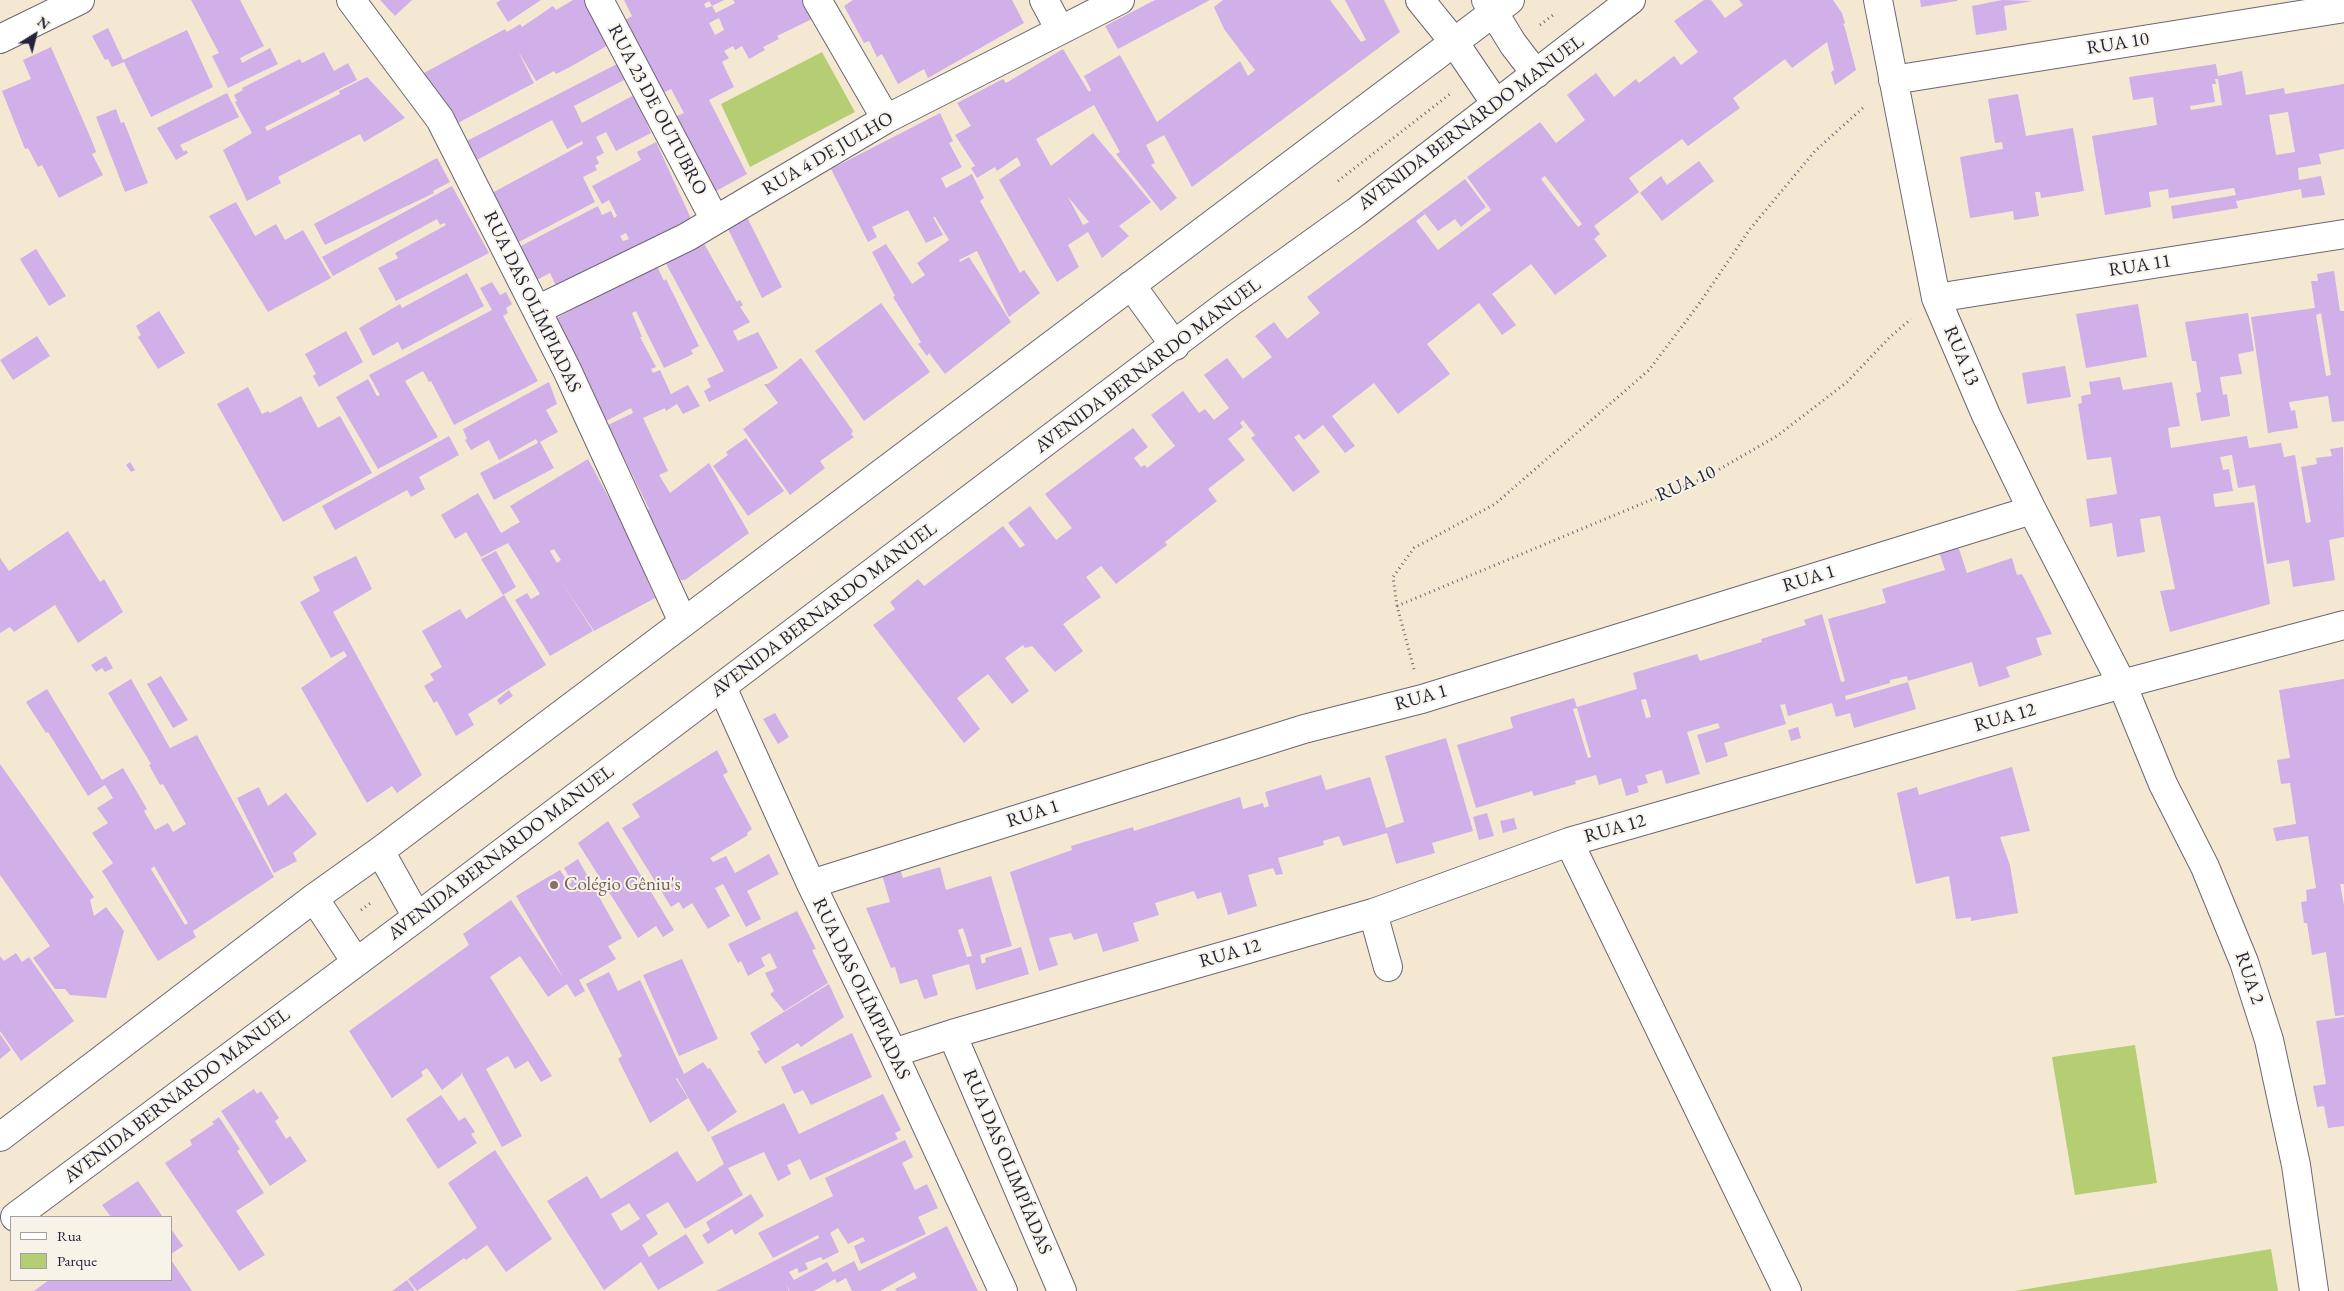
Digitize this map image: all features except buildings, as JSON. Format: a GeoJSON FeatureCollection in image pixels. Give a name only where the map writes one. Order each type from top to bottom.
{"type":"FeatureCollection","features":[{"type":"Feature","properties":{"kind":"street"},"geometry":{"type":"LineString","coordinates":[[0,39],[80,0]]}},
{"type":"Feature","properties":{"kind":"street","name":"RUA DAS OLÍMPIADAS"},"geometry":{"type":"LineString","coordinates":[[351,0],[440,119],[538,310],[683,622]]}},
{"type":"Feature","properties":{"kind":"street","name":"RUA 23 DE OUTUBRO"},"geometry":{"type":"LineString","coordinates":[[599,0],[715,220]]}},
{"type":"Feature","properties":{"kind":"street"},"geometry":{"type":"LineString","coordinates":[[817,0],[886,119]]}},
{"type":"Feature","properties":{"kind":"street"},"geometry":{"type":"LineString","coordinates":[[1044,0],[1060,30]]}},
{"type":"Feature","properties":{"kind":"street","name":"RUA 4 DE JULHO"},"geometry":{"type":"LineString","coordinates":[[538,310],[686,237],[886,119],[1120,0]]}},
{"type":"Feature","properties":{"kind":"street"},"geometry":{"type":"LineString","coordinates":[[1420,0],[1454,42],[1496,104]]}},
{"type":"Feature","properties":{"kind":"street","name":"AVENIDA BERNARDO MANUEL"},"geometry":{"type":"LineString","coordinates":[[16,1216],[417,917],[1175,346],[1229,303],[1356,212],[1632,0]]}},
{"type":"Feature","properties":{"kind":"street","name":"RUA 13"},"geometry":{"type":"LineString","coordinates":[[1878,0],[1936,298],[1986,415],[2032,510],[2122,684]]}},
{"type":"Feature","properties":{"kind":"street"},"geometry":{"type":"LineString","coordinates":[[0,1137],[314,898],[380,851],[1454,42],[1496,4],[1513,44],[1536,74]]}},
{"type":"Feature","properties":{"kind":"street","name":"RUA 10"},"geometry":{"type":"LineString","coordinates":[[1893,80],[2344,8]]}},
{"type":"Feature","properties":{"kind":"street","name":"RUA 11"},"geometry":{"type":"LineString","coordinates":[[1936,298],[2344,234]]}},
{"type":"Feature","properties":{"kind":"street"},"geometry":{"type":"LineString","coordinates":[[1131,285],[1175,346]]}},
{"type":"Feature","properties":{"kind":"street","name":"RUA 1"},"geometry":{"type":"LineString","coordinates":[[810,884],[1304,728],[1422,699],[2032,510]]}},
{"type":"Feature","properties":{"kind":"street","name":"RUA 12"},"geometry":{"type":"LineString","coordinates":[[893,1053],[952,1034],[1373,913],[1569,842],[2122,684],[2344,624]]}},
{"type":"Feature","properties":{"kind":"street","name":"RUA 2"},"geometry":{"type":"LineString","coordinates":[[2122,684],[2163,784],[2205,867],[2241,953],[2267,1031],[2296,1165],[2314,1291]]}},
{"type":"Feature","properties":{"kind":"street","name":"RUA DAS OLÍMPIADAS"},"geometry":{"type":"LineString","coordinates":[[722,687],[810,884],[893,1053],[1003,1291]]}},
{"type":"Feature","properties":{"kind":"street"},"geometry":{"type":"LineString","coordinates":[[1569,842],[1787,1291]]}},
{"type":"Feature","properties":{"kind":"street"},"geometry":{"type":"LineString","coordinates":[[380,851],[417,917]]}},
{"type":"Feature","properties":{"kind":"street"},"geometry":{"type":"LineString","coordinates":[[314,898],[356,962]]}},
{"type":"Feature","properties":{"kind":"street"},"geometry":{"type":"LineString","coordinates":[[1373,913],[1388,967]]}},
{"type":"Feature","properties":{"kind":"street","name":"RUA DAS OLIMPÍADAS"},"geometry":{"type":"LineString","coordinates":[[952,1034],[1062,1291]]}},
{"type":"Feature","properties":{"kind":"path"},"geometry":{"type":"LineString","coordinates":[[1422,699],[1397,606],[1393,577],[1414,548],[1495,504],[1648,370],[1699,304],[1750,229],[1815,151],[1893,80]]}},
{"type":"Feature","properties":{"kind":"path","name":"RUA 10"},"geometry":{"type":"LineString","coordinates":[[1397,606],[1706,477],[1777,436],[1847,382],[1889,338],[1936,298]]}},
{"type":"Feature","properties":{"kind":"green space"},"geometry":{"type":"Polygon","coordinates":[[[822,52],[855,112],[750,167],[721,104],[822,52]]]}},
{"type":"Feature","properties":{"kind":"green space"},"geometry":{"type":"Polygon","coordinates":[[[2135,1045],[2157,1183],[2075,1195],[2052,1057],[2135,1045]]]}},
{"type":"Feature","properties":{"kind":"green space"},"geometry":{"type":"Polygon","coordinates":[[[2271,1249],[2278,1291],[2015,1291],[2271,1249]]]}},
{"type":"Feature","properties":{"kind":"place","name":"Colégio Gêniu's"},"geometry":{"type":"Point","coordinates":[554,885]}}]}
